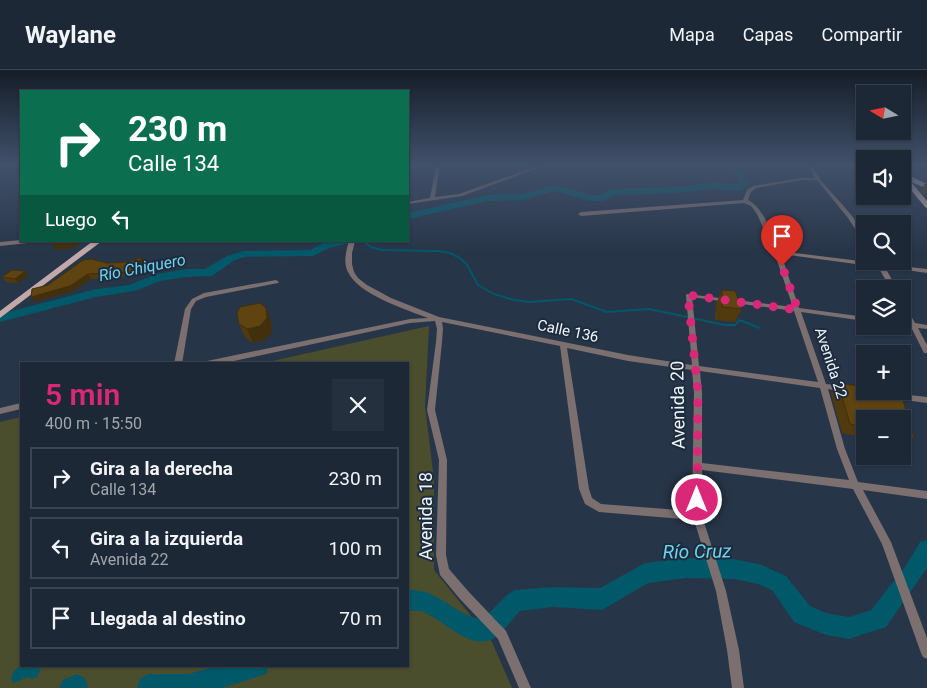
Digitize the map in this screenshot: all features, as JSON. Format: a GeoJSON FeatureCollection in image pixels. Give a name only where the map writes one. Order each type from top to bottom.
{"type":"FeatureCollection","features":[{"type":"Feature","properties":{"kind":"main road"},"geometry":{"type":"LineString","coordinates":[[918,194],[927,206]]}},
{"type":"Feature","properties":{"kind":"main road"},"geometry":{"type":"LineString","coordinates":[[0,315],[97,242]]}},
{"type":"Feature","properties":{"kind":"street"},"geometry":{"type":"LineString","coordinates":[[432,199],[433,194]]}},
{"type":"Feature","properties":{"kind":"street"},"geometry":{"type":"LineString","coordinates":[[409,203],[463,194]]}},
{"type":"Feature","properties":{"kind":"street"},"geometry":{"type":"LineString","coordinates":[[581,214],[745,201],[748,194]]}},
{"type":"Feature","properties":{"kind":"street"},"geometry":{"type":"LineString","coordinates":[[830,194],[856,226]]}},
{"type":"Feature","properties":{"kind":"street","name":"Avenida 22"},"geometry":{"type":"LineString","coordinates":[[745,201],[753,205],[760,214],[777,252],[823,386],[841,449],[855,484],[886,542],[927,652]]}},
{"type":"Feature","properties":{"kind":"street"},"geometry":{"type":"LineString","coordinates":[[0,244],[20,242]]}},
{"type":"Feature","properties":{"kind":"street"},"geometry":{"type":"LineString","coordinates":[[351,242],[348,260],[351,274],[372,291],[438,319]]}},
{"type":"Feature","properties":{"kind":"street"},"geometry":{"type":"LineString","coordinates":[[777,252],[856,260]]}},
{"type":"Feature","properties":{"kind":"street"},"geometry":{"type":"LineString","coordinates":[[911,268],[927,271]]}},
{"type":"Feature","properties":{"kind":"street"},"geometry":{"type":"LineString","coordinates":[[178,362],[188,309],[194,300],[204,295],[276,282]]}},
{"type":"Feature","properties":{"kind":"street","name":"Avenida 20"},"geometry":{"type":"LineString","coordinates":[[738,688],[733,650],[721,591],[697,516],[698,393],[688,295],[798,310]]}},
{"type":"Feature","properties":{"kind":"street"},"geometry":{"type":"LineString","coordinates":[[410,321],[414,316],[413,310]]}},
{"type":"Feature","properties":{"kind":"street"},"geometry":{"type":"LineString","coordinates":[[798,310],[856,318]]}},
{"type":"Feature","properties":{"kind":"street","name":"Calle 136"},"geometry":{"type":"LineString","coordinates":[[216,362],[410,321],[438,319],[628,358],[852,390]]}},
{"type":"Feature","properties":{"kind":"street","name":"Avenida 18"},"geometry":{"type":"LineString","coordinates":[[438,319],[440,329],[431,410],[443,460],[441,555],[444,571],[502,635],[525,688]]}},
{"type":"Feature","properties":{"kind":"street"},"geometry":{"type":"LineString","coordinates":[[911,322],[927,351]]}},
{"type":"Feature","properties":{"kind":"street"},"geometry":{"type":"LineString","coordinates":[[913,326],[927,328]]}},
{"type":"Feature","properties":{"kind":"street"},"geometry":{"type":"LineString","coordinates":[[563,344],[584,490],[588,501],[599,508],[697,516]]}},
{"type":"Feature","properties":{"kind":"street"},"geometry":{"type":"LineString","coordinates":[[911,398],[927,400]]}},
{"type":"Feature","properties":{"kind":"street"},"geometry":{"type":"LineString","coordinates":[[0,411],[20,406]]}},
{"type":"Feature","properties":{"kind":"street"},"geometry":{"type":"LineString","coordinates":[[697,466],[855,484],[927,495]]}},
{"type":"Feature","properties":{"kind":"green space"},"geometry":{"type":"Polygon","coordinates":[[[429,326],[425,406],[434,480],[434,570],[492,642],[512,688],[0,688],[0,422],[20,417],[20,667],[409,667],[409,362],[268,362],[429,326]]]}},
{"type":"Feature","properties":{"kind":"water"},"geometry":{"type":"Polygon","coordinates":[[[20,666],[41,669],[37,677],[33,679],[28,677],[13,683],[11,678],[14,671],[20,666]]]}},
{"type":"Feature","properties":{"kind":"building"},"geometry":{"type":"Polygon","coordinates":[[[142,257],[132,272],[88,274],[70,286],[31,297],[32,289],[48,285],[83,260],[91,259],[107,263],[128,262],[142,257]]]}},
{"type":"Feature","properties":{"kind":"building"},"geometry":{"type":"Polygon","coordinates":[[[12,270],[25,271],[15,279],[2,277],[12,270]]]}},
{"type":"Feature","properties":{"kind":"building"},"geometry":{"type":"Polygon","coordinates":[[[722,290],[735,291],[742,309],[722,307],[722,290]]]}},
{"type":"Feature","properties":{"kind":"building"},"geometry":{"type":"Polygon","coordinates":[[[260,303],[266,308],[267,318],[260,326],[247,329],[239,324],[237,313],[240,307],[260,303]]]}},
{"type":"Feature","properties":{"kind":"building"},"geometry":{"type":"Polygon","coordinates":[[[838,383],[856,386],[856,400],[903,400],[906,410],[856,410],[856,425],[850,424],[838,383]]]}},
{"type":"Feature","properties":{"kind":"waterway","name":"Río Chiquero"},"geometry":{"type":"LineString","coordinates":[[409,216],[488,198],[523,197],[534,194]]}},
{"type":"Feature","properties":{"kind":"waterway","name":"Río Chiquero"},"geometry":{"type":"LineString","coordinates":[[581,194],[591,198],[603,198],[609,194]]}},
{"type":"Feature","properties":{"kind":"waterway","name":"Río Chiquero"},"geometry":{"type":"LineString","coordinates":[[0,318],[96,293],[131,288],[157,278],[186,273],[208,273],[231,258],[243,254],[313,253],[325,245],[341,242]]}},
{"type":"Feature","properties":{"kind":"waterway"},"geometry":{"type":"LineString","coordinates":[[364,242],[371,247],[382,250],[450,253],[460,258],[467,265],[478,285],[494,294],[514,300],[529,302],[571,299],[607,312],[649,309],[725,325],[735,325],[739,320],[760,328]]}},
{"type":"Feature","properties":{"kind":"waterway","name":"Río Cruz"},"geometry":{"type":"LineString","coordinates":[[409,600],[425,602],[462,624],[487,630],[515,601],[553,597],[602,599],[645,573],[687,568],[734,569],[759,574],[779,583],[802,614],[826,624],[849,628],[878,619],[912,574],[927,549]]}},
{"type":"Feature","properties":{"kind":"waterway","name":"Río Cruz"},"geometry":{"type":"LineString","coordinates":[[149,686],[189,686],[255,667]]}},
{"type":"Feature","properties":{"kind":"waterway","name":"Río Cruz"},"geometry":{"type":"LineString","coordinates":[[71,688],[77,686]]}},
{"type":"Feature","properties":{"kind":"route"},"geometry":{"type":"LineString","coordinates":[[697,500],[698,393],[688,295],[798,310],[782,266]]}}]}
